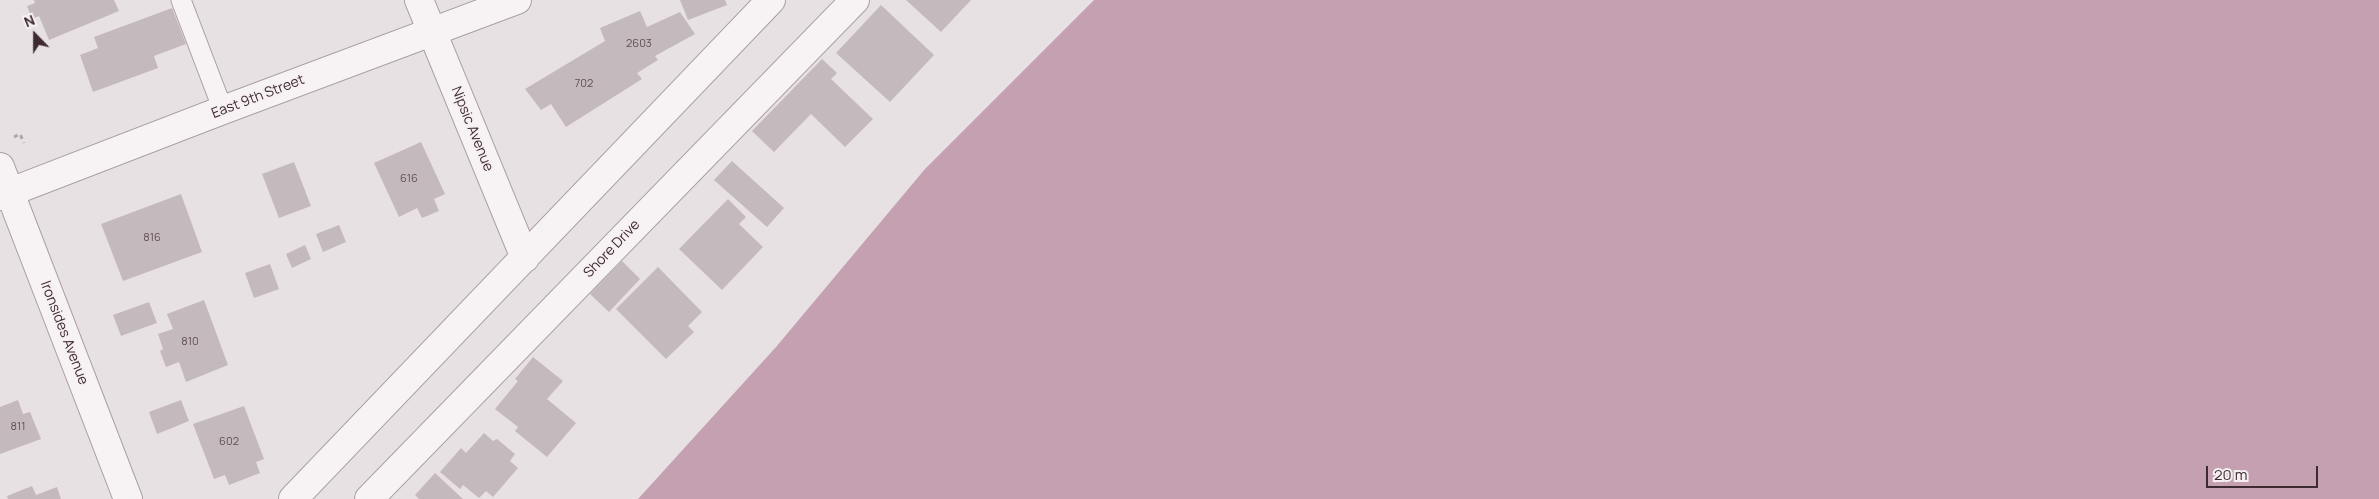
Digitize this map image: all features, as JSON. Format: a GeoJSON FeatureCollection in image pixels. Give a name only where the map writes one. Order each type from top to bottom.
{"type":"FeatureCollection","features":[{"type":"Feature","properties":{"kind":"street","name":"Nipsic Avenue"},"geometry":{"type":"LineString","coordinates":[[419,0],[525,258]]}},
{"type":"Feature","properties":{"kind":"street","name":"East 9th Street"},"geometry":{"type":"LineString","coordinates":[[5,194],[517,0]]}},
{"type":"Feature","properties":{"kind":"street"},"geometry":{"type":"LineString","coordinates":[[293,499],[770,0]]}},
{"type":"Feature","properties":{"kind":"street","name":"Shore Drive"},"geometry":{"type":"LineString","coordinates":[[369,499],[855,0]]}},
{"type":"Feature","properties":{"kind":"street","name":"Ironsides Avenue"},"geometry":{"type":"LineString","coordinates":[[0,167],[5,194],[128,499]]}},
{"type":"Feature","properties":{"kind":"lane"},"geometry":{"type":"LineString","coordinates":[[181,0],[223,110]]}},
{"type":"Feature","properties":{"kind":"shaded area"},"geometry":{"type":"Polygon","coordinates":[[[1094,0],[2379,0],[2379,499],[638,499],[776,347],[925,169],[1094,0]]]}},
{"type":"Feature","properties":{"kind":"building"},"geometry":{"type":"Polygon","coordinates":[[[34,0],[114,0],[119,11],[49,40],[39,16],[32,19],[27,6],[35,3],[34,0]]]}},
{"type":"Feature","properties":{"kind":"building"},"geometry":{"type":"Polygon","coordinates":[[[680,0],[725,0],[727,5],[688,20],[680,0]]]}},
{"type":"Feature","properties":{"kind":"building"},"geometry":{"type":"Polygon","coordinates":[[[906,0],[971,0],[941,32],[906,0]]]}},
{"type":"Feature","properties":{"kind":"building"},"geometry":{"type":"Polygon","coordinates":[[[881,5],[934,55],[890,102],[836,53],[881,5]]]}},
{"type":"Feature","properties":{"kind":"building"},"geometry":{"type":"Polygon","coordinates":[[[172,8],[186,44],[154,56],[158,68],[93,92],[80,55],[98,48],[94,37],[172,8]]]}},
{"type":"Feature","properties":{"kind":"building"},"geometry":{"type":"Polygon","coordinates":[[[640,11],[647,27],[680,12],[695,34],[655,56],[658,60],[637,73],[642,79],[566,127],[551,104],[541,110],[525,89],[605,41],[600,28],[640,11]]]}},
{"type":"Feature","properties":{"kind":"building"},"geometry":{"type":"Polygon","coordinates":[[[822,59],[837,73],[831,79],[873,119],[845,147],[811,114],[774,152],[752,131],[822,59]]]}},
{"type":"Feature","properties":{"kind":"building"},"geometry":{"type":"Polygon","coordinates":[[[421,142],[445,194],[434,199],[439,211],[422,218],[417,208],[399,217],[374,163],[421,142]]]}},
{"type":"Feature","properties":{"kind":"building"},"geometry":{"type":"Polygon","coordinates":[[[732,161],[784,208],[767,227],[714,180],[732,161]]]}},
{"type":"Feature","properties":{"kind":"building"},"geometry":{"type":"Polygon","coordinates":[[[294,162],[311,206],[279,218],[262,174],[294,162]]]}},
{"type":"Feature","properties":{"kind":"building"},"geometry":{"type":"Polygon","coordinates":[[[181,194],[202,252],[123,281],[101,224],[181,194]]]}},
{"type":"Feature","properties":{"kind":"building"},"geometry":{"type":"Polygon","coordinates":[[[728,199],[746,217],[739,224],[763,247],[722,290],[679,249],[728,199]]]}},
{"type":"Feature","properties":{"kind":"building"},"geometry":{"type":"Polygon","coordinates":[[[339,225],[346,242],[323,252],[316,234],[339,225]]]}},
{"type":"Feature","properties":{"kind":"building"},"geometry":{"type":"Polygon","coordinates":[[[305,245],[311,259],[292,268],[286,254],[305,245]]]}},
{"type":"Feature","properties":{"kind":"building"},"geometry":{"type":"Polygon","coordinates":[[[622,261],[640,279],[609,312],[590,294],[622,261]]]}},
{"type":"Feature","properties":{"kind":"building"},"geometry":{"type":"Polygon","coordinates":[[[270,264],[279,289],[254,298],[245,273],[270,264]]]}},
{"type":"Feature","properties":{"kind":"building"},"geometry":{"type":"Polygon","coordinates":[[[658,267],[702,312],[688,326],[694,332],[666,359],[616,309],[658,267]]]}},
{"type":"Feature","properties":{"kind":"building"},"geometry":{"type":"Polygon","coordinates":[[[204,300],[228,365],[186,382],[179,362],[166,367],[160,351],[163,349],[158,334],[173,329],[167,314],[204,300]]]}},
{"type":"Feature","properties":{"kind":"building"},"geometry":{"type":"Polygon","coordinates":[[[149,302],[157,323],[121,336],[113,315],[149,302]]]}},
{"type":"Feature","properties":{"kind":"building"},"geometry":{"type":"Polygon","coordinates":[[[533,357],[563,381],[547,399],[576,423],[547,457],[515,431],[518,427],[495,409],[518,381],[515,379],[533,357]]]}},
{"type":"Feature","properties":{"kind":"building"},"geometry":{"type":"Polygon","coordinates":[[[18,400],[23,414],[30,412],[41,439],[0,454],[0,407],[18,400]]]}},
{"type":"Feature","properties":{"kind":"building"},"geometry":{"type":"Polygon","coordinates":[[[181,400],[189,421],[157,434],[149,412],[181,400]]]}},
{"type":"Feature","properties":{"kind":"building"},"geometry":{"type":"Polygon","coordinates":[[[244,406],[264,459],[256,462],[260,473],[229,485],[225,475],[214,479],[193,424],[244,406]]]}},
{"type":"Feature","properties":{"kind":"building"},"geometry":{"type":"Polygon","coordinates":[[[484,433],[493,441],[497,439],[515,454],[510,461],[518,468],[493,497],[486,491],[479,498],[463,485],[460,489],[440,472],[461,448],[466,453],[484,433]]]}},
{"type":"Feature","properties":{"kind":"building"},"geometry":{"type":"Polygon","coordinates":[[[435,473],[463,499],[419,499],[415,495],[435,473]]]}},
{"type":"Feature","properties":{"kind":"building"},"geometry":{"type":"Polygon","coordinates":[[[32,486],[36,495],[57,487],[61,499],[8,499],[7,496],[32,486]]]}}]}
